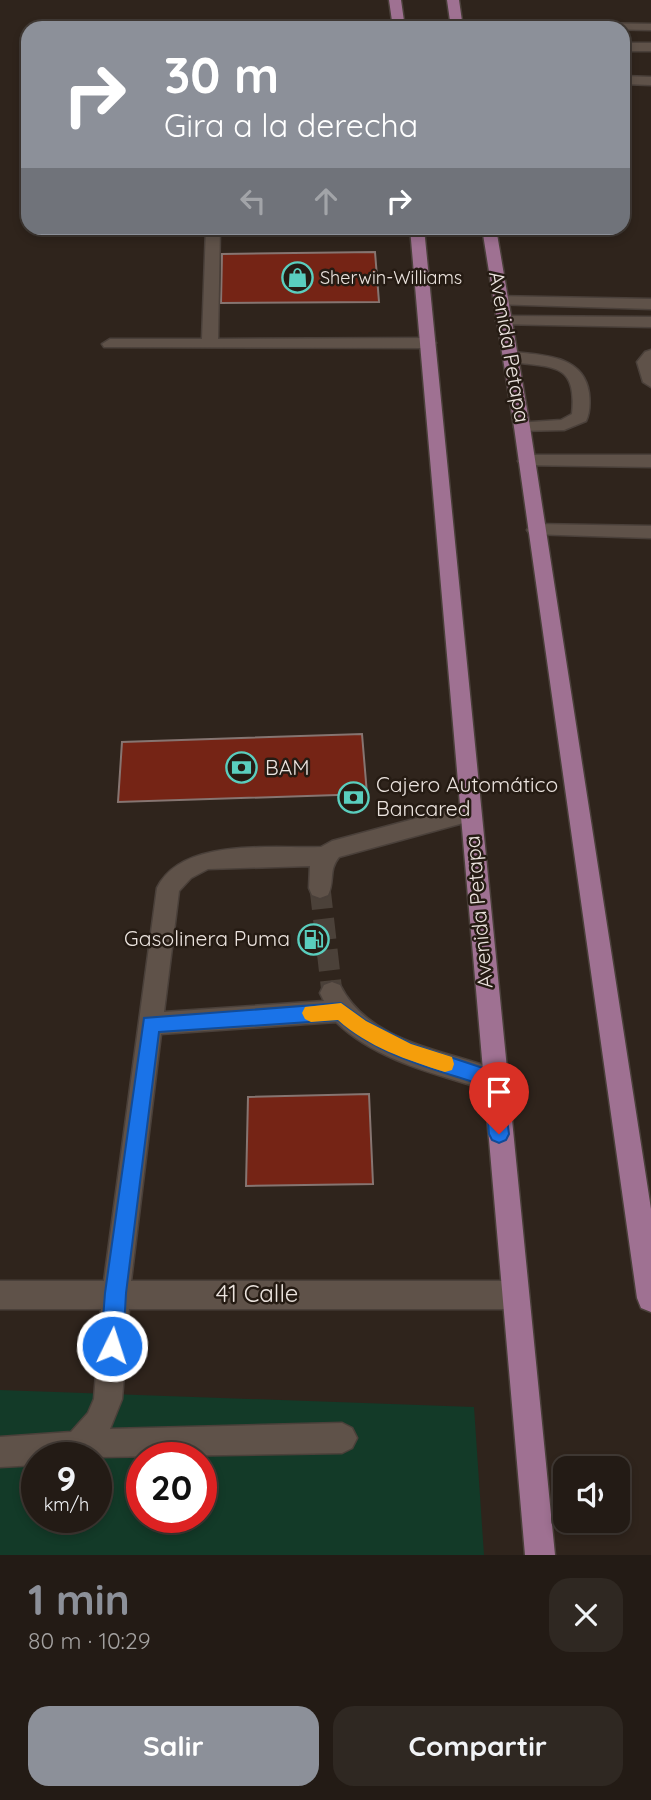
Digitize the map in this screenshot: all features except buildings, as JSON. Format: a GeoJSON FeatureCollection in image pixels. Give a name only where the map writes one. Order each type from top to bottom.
{"type":"FeatureCollection","features":[{"type":"Feature","properties":{"kind":"main road"},"geometry":{"type":"LineString","coordinates":[[395,0],[398,21]]}},
{"type":"Feature","properties":{"kind":"main road"},"geometry":{"type":"LineString","coordinates":[[453,0],[456,21]]}},
{"type":"Feature","properties":{"kind":"main road","name":"Avenida Petapa"},"geometry":{"type":"LineString","coordinates":[[418,235],[540,1555]]}},
{"type":"Feature","properties":{"kind":"main road","name":"Avenida Petapa"},"geometry":{"type":"LineString","coordinates":[[490,235],[512,357],[651,1298]]}},
{"type":"Feature","properties":{"kind":"street"},"geometry":{"type":"LineString","coordinates":[[630,27],[651,27]]}},
{"type":"Feature","properties":{"kind":"street"},"geometry":{"type":"LineString","coordinates":[[630,47],[651,47]]}},
{"type":"Feature","properties":{"kind":"street"},"geometry":{"type":"LineString","coordinates":[[630,80],[651,81]]}},
{"type":"Feature","properties":{"kind":"street"},"geometry":{"type":"LineString","coordinates":[[210,344],[213,235]]}},
{"type":"Feature","properties":{"kind":"street"},"geometry":{"type":"LineString","coordinates":[[502,311],[651,304]]}},
{"type":"Feature","properties":{"kind":"street"},"geometry":{"type":"LineString","coordinates":[[502,311],[651,322]]}},
{"type":"Feature","properties":{"kind":"street"},"geometry":{"type":"LineString","coordinates":[[110,344],[428,343]]}},
{"type":"Feature","properties":{"kind":"street"},"geometry":{"type":"LineString","coordinates":[[651,355],[645,362],[651,382]]}},
{"type":"Feature","properties":{"kind":"street"},"geometry":{"type":"LineString","coordinates":[[512,357],[554,361],[576,374],[584,395],[580,417],[564,425],[522,427]]}},
{"type":"Feature","properties":{"kind":"street"},"geometry":{"type":"LineString","coordinates":[[527,461],[651,461]]}},
{"type":"Feature","properties":{"kind":"street"},"geometry":{"type":"LineString","coordinates":[[536,530],[651,532]]}},
{"type":"Feature","properties":{"kind":"street"},"geometry":{"type":"LineString","coordinates":[[320,888],[321,863],[332,850],[470,813]]}},
{"type":"Feature","properties":{"kind":"street"},"geometry":{"type":"LineString","coordinates":[[81,1442],[98,1423],[108,1399],[116,1293],[168,888],[183,871],[206,860],[325,856]]}},
{"type":"Feature","properties":{"kind":"street"},"geometry":{"type":"LineString","coordinates":[[150,1024],[337,1002],[359,1027],[407,1051],[494,1080]]}},
{"type":"Feature","properties":{"kind":"street","name":"41 Calle"},"geometry":{"type":"LineString","coordinates":[[0,1294],[514,1295]]}},
{"type":"Feature","properties":{"kind":"street"},"geometry":{"type":"LineString","coordinates":[[112,1443],[342,1438]]}},
{"type":"Feature","properties":{"kind":"street"},"geometry":{"type":"LineString","coordinates":[[0,1452],[21,1451]]}},
{"type":"Feature","properties":{"kind":"green space"},"geometry":{"type":"Polygon","coordinates":[[[0,1390],[474,1407],[484,1555],[0,1555],[0,1390]]]}},
{"type":"Feature","properties":{"kind":"tunnel"},"geometry":{"type":"LineString","coordinates":[[320,888],[332,993]]}},
{"type":"Feature","properties":{"kind":"slow traffic"},"geometry":{"type":"LineString","coordinates":[[311,1013],[341,1011],[359,1027],[407,1051],[445,1064]]}},
{"type":"Feature","properties":{"kind":"place","name":"Sherwin-Williams"},"geometry":{"type":"Point","coordinates":[297,278]}},
{"type":"Feature","properties":{"kind":"place","name":"BAM"},"geometry":{"type":"Point","coordinates":[242,768]}},
{"type":"Feature","properties":{"kind":"place","name":"Cajero Automático Bancared"},"geometry":{"type":"Point","coordinates":[353,797]}},
{"type":"Feature","properties":{"kind":"place","name":"Gasolinera Puma"},"geometry":{"type":"Point","coordinates":[313,939]}},
{"type":"Feature","properties":{"kind":"route"},"geometry":{"type":"LineString","coordinates":[[112,1346],[116,1293],[150,1024],[341,1011],[359,1027],[407,1051],[494,1080],[499,1134]]}}]}
